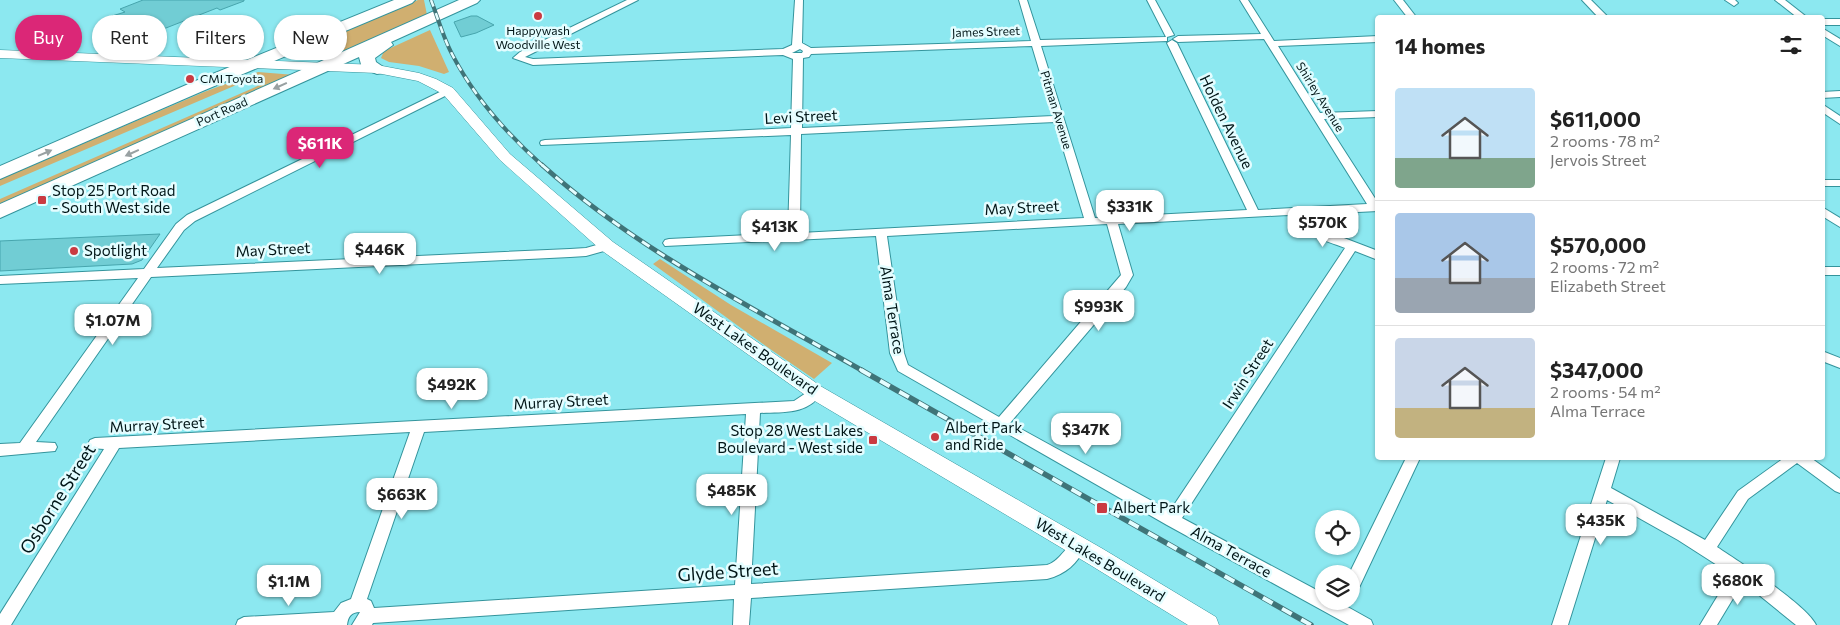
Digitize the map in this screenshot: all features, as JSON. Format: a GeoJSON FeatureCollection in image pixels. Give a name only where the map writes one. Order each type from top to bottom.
{"type":"FeatureCollection","features":[{"type":"Feature","properties":{"kind":"highway"},"geometry":{"type":"LineString","coordinates":[[171,99],[198,93],[230,82],[265,64],[407,0]]}},
{"type":"Feature","properties":{"kind":"highway","name":"Port Road"},"geometry":{"type":"LineString","coordinates":[[0,212],[472,0]]}},
{"type":"Feature","properties":{"kind":"highway"},"geometry":{"type":"LineString","coordinates":[[377,69],[368,64],[367,58],[369,53],[484,0]]}},
{"type":"Feature","properties":{"kind":"highway"},"geometry":{"type":"LineString","coordinates":[[0,173],[171,99],[219,76],[222,71],[213,62]]}},
{"type":"Feature","properties":{"kind":"highway"},"geometry":{"type":"LineString","coordinates":[[199,86],[265,64]]}},
{"type":"Feature","properties":{"kind":"main road","name":"West Lakes Boulevard"},"geometry":{"type":"LineString","coordinates":[[0,54],[377,69],[418,76],[438,84],[448,91],[505,157],[607,246],[815,392],[1078,546],[1208,625]]}},
{"type":"Feature","properties":{"kind":"street"},"geometry":{"type":"LineString","coordinates":[[634,0],[518,58],[521,61],[533,62],[787,52],[792,56],[798,52]]}},
{"type":"Feature","properties":{"kind":"street"},"geometry":{"type":"LineString","coordinates":[[794,238],[799,0]]}},
{"type":"Feature","properties":{"kind":"street","name":"Pitman Avenue"},"geometry":{"type":"LineString","coordinates":[[1023,0],[1090,221]]}},
{"type":"Feature","properties":{"kind":"street","name":"Holden Avenue"},"geometry":{"type":"LineString","coordinates":[[1151,0],[1254,213]]}},
{"type":"Feature","properties":{"kind":"street","name":"Shirley Avenue"},"geometry":{"type":"LineString","coordinates":[[1244,0],[1375,205]]}},
{"type":"Feature","properties":{"kind":"street"},"geometry":{"type":"LineString","coordinates":[[1398,0],[1410,15]]}},
{"type":"Feature","properties":{"kind":"street"},"geometry":{"type":"LineString","coordinates":[[1586,0],[1602,15]]}},
{"type":"Feature","properties":{"kind":"street"},"geometry":{"type":"LineString","coordinates":[[1779,0],[1800,15]]}},
{"type":"Feature","properties":{"kind":"street"},"geometry":{"type":"LineString","coordinates":[[1825,22],[1840,22]]}},
{"type":"Feature","properties":{"kind":"street"},"geometry":{"type":"LineString","coordinates":[[1825,33],[1840,43]]}},
{"type":"Feature","properties":{"kind":"street","name":"James Street"},"geometry":{"type":"LineString","coordinates":[[798,52],[806,55],[808,51],[1171,39],[1375,39]]}},
{"type":"Feature","properties":{"kind":"street"},"geometry":{"type":"LineString","coordinates":[[24,448],[180,226],[191,218],[448,91]]}},
{"type":"Feature","properties":{"kind":"street"},"geometry":{"type":"LineString","coordinates":[[1825,95],[1840,94]]}},
{"type":"Feature","properties":{"kind":"street"},"geometry":{"type":"LineString","coordinates":[[1825,109],[1840,121]]}},
{"type":"Feature","properties":{"kind":"street"},"geometry":{"type":"LineString","coordinates":[[1317,116],[1375,114]]}},
{"type":"Feature","properties":{"kind":"street","name":"Levi Street"},"geometry":{"type":"LineString","coordinates":[[545,143],[1058,120]]}},
{"type":"Feature","properties":{"kind":"street"},"geometry":{"type":"LineString","coordinates":[[1825,183],[1840,182]]}},
{"type":"Feature","properties":{"kind":"street","name":"May Street"},"geometry":{"type":"LineString","coordinates":[[669,243],[1375,207]]}},
{"type":"Feature","properties":{"kind":"street"},"geometry":{"type":"LineString","coordinates":[[1292,212],[1297,221],[1306,228],[1375,255]]}},
{"type":"Feature","properties":{"kind":"street"},"geometry":{"type":"LineString","coordinates":[[1825,212],[1840,223]]}},
{"type":"Feature","properties":{"kind":"street"},"geometry":{"type":"LineString","coordinates":[[1001,424],[1122,284],[1127,275],[1110,220]]}},
{"type":"Feature","properties":{"kind":"street","name":"Alma Terrace"},"geometry":{"type":"LineString","coordinates":[[881,233],[897,353],[902,368],[1172,520],[1315,592]]}},
{"type":"Feature","properties":{"kind":"street","name":"May Street"},"geometry":{"type":"LineString","coordinates":[[0,280],[570,253],[586,252],[607,246]]}},
{"type":"Feature","properties":{"kind":"street","name":"Irwin Street"},"geometry":{"type":"LineString","coordinates":[[1172,520],[1352,246]]}},
{"type":"Feature","properties":{"kind":"street"},"geometry":{"type":"LineString","coordinates":[[1825,272],[1840,271]]}},
{"type":"Feature","properties":{"kind":"street"},"geometry":{"type":"LineString","coordinates":[[1825,357],[1840,363]]}},
{"type":"Feature","properties":{"kind":"street","name":"Murray Street"},"geometry":{"type":"LineString","coordinates":[[94,444],[794,406],[801,404],[815,392]]}},
{"type":"Feature","properties":{"kind":"street"},"geometry":{"type":"LineString","coordinates":[[740,625],[753,408]]}},
{"type":"Feature","properties":{"kind":"street"},"geometry":{"type":"LineString","coordinates":[[244,625],[339,622],[344,610],[362,615],[419,426]]}},
{"type":"Feature","properties":{"kind":"street","name":"Osborne Street"},"geometry":{"type":"LineString","coordinates":[[2,625],[115,443]]}},
{"type":"Feature","properties":{"kind":"street"},"geometry":{"type":"LineString","coordinates":[[0,450],[50,447]]}},
{"type":"Feature","properties":{"kind":"street"},"geometry":{"type":"LineString","coordinates":[[1360,569],[1412,460]]}},
{"type":"Feature","properties":{"kind":"street"},"geometry":{"type":"LineString","coordinates":[[1560,625],[1612,460]]}},
{"type":"Feature","properties":{"kind":"street"},"geometry":{"type":"LineString","coordinates":[[1708,548],[1743,495],[1791,460]]}},
{"type":"Feature","properties":{"kind":"street"},"geometry":{"type":"LineString","coordinates":[[1803,460],[1840,487]]}},
{"type":"Feature","properties":{"kind":"street"},"geometry":{"type":"LineString","coordinates":[[1603,491],[1708,548],[1808,625]]}},
{"type":"Feature","properties":{"kind":"street","name":"Glyde Street"},"geometry":{"type":"LineString","coordinates":[[362,615],[1047,572],[1066,565],[1078,546]]}},
{"type":"Feature","properties":{"kind":"street"},"geometry":{"type":"LineString","coordinates":[[1708,625],[1741,572]]}},
{"type":"Feature","properties":{"kind":"street","name":"Alma Terrace"},"geometry":{"type":"LineString","coordinates":[[1347,610],[1365,625]]}},
{"type":"Feature","properties":{"kind":"shaded area"},"geometry":{"type":"Polygon","coordinates":[[[418,0],[424,0],[427,15],[347,50],[347,30],[418,0]]]}},
{"type":"Feature","properties":{"kind":"shaded area"},"geometry":{"type":"Polygon","coordinates":[[[430,30],[449,72],[444,74],[419,66],[389,62],[381,58],[384,51],[430,30]]]}},
{"type":"Feature","properties":{"kind":"shaded area"},"geometry":{"type":"Polygon","coordinates":[[[258,72],[295,75],[0,205],[0,199],[262,84],[257,79],[248,80],[0,186],[0,179],[204,92],[258,72]]]}},
{"type":"Feature","properties":{"kind":"shaded area"},"geometry":{"type":"Polygon","coordinates":[[[660,259],[731,305],[832,363],[814,379],[653,264],[660,259]]]}},
{"type":"Feature","properties":{"kind":"building"},"geometry":{"type":"Polygon","coordinates":[[[143,0],[244,0],[220,10],[217,8],[199,15],[177,15],[177,24],[167,28],[167,15],[115,15],[125,12],[120,9],[143,0]]]}},
{"type":"Feature","properties":{"kind":"building"},"geometry":{"type":"Polygon","coordinates":[[[471,16],[477,16],[494,25],[461,37],[454,22],[471,16]]]}},
{"type":"Feature","properties":{"kind":"building","name":"Spotlight"},"geometry":{"type":"Polygon","coordinates":[[[160,234],[142,260],[132,264],[0,271],[0,241],[160,234]]]}},
{"type":"Feature","properties":{"kind":"railway"},"geometry":{"type":"LineString","coordinates":[[431,0],[449,48],[470,85],[504,128],[543,166]]}},
{"type":"Feature","properties":{"kind":"railway"},"geometry":{"type":"LineString","coordinates":[[542,165],[579,196],[656,251],[738,301],[863,371]]}},
{"type":"Feature","properties":{"kind":"railway"},"geometry":{"type":"LineString","coordinates":[[861,370],[1311,625]]}},
{"type":"Feature","properties":{"kind":"place","name":"Happywash Woodville West"},"geometry":{"type":"Point","coordinates":[538,16]}},
{"type":"Feature","properties":{"kind":"place","name":"CMI Toyota"},"geometry":{"type":"Point","coordinates":[190,79]}},
{"type":"Feature","properties":{"kind":"place","name":"Stop 25 Port Road - South West side"},"geometry":{"type":"Point","coordinates":[42,200]}},
{"type":"Feature","properties":{"kind":"place","name":"Spotlight"},"geometry":{"type":"Point","coordinates":[74,251]}},
{"type":"Feature","properties":{"kind":"place","name":"Albert Park and Ride"},"geometry":{"type":"Point","coordinates":[935,437]}},
{"type":"Feature","properties":{"kind":"place","name":"Stop 28 West Lakes Boulevard - West side"},"geometry":{"type":"Point","coordinates":[873,440]}},
{"type":"Feature","properties":{"kind":"place","name":"Albert Park"},"geometry":{"type":"Point","coordinates":[1102,508]}}]}
